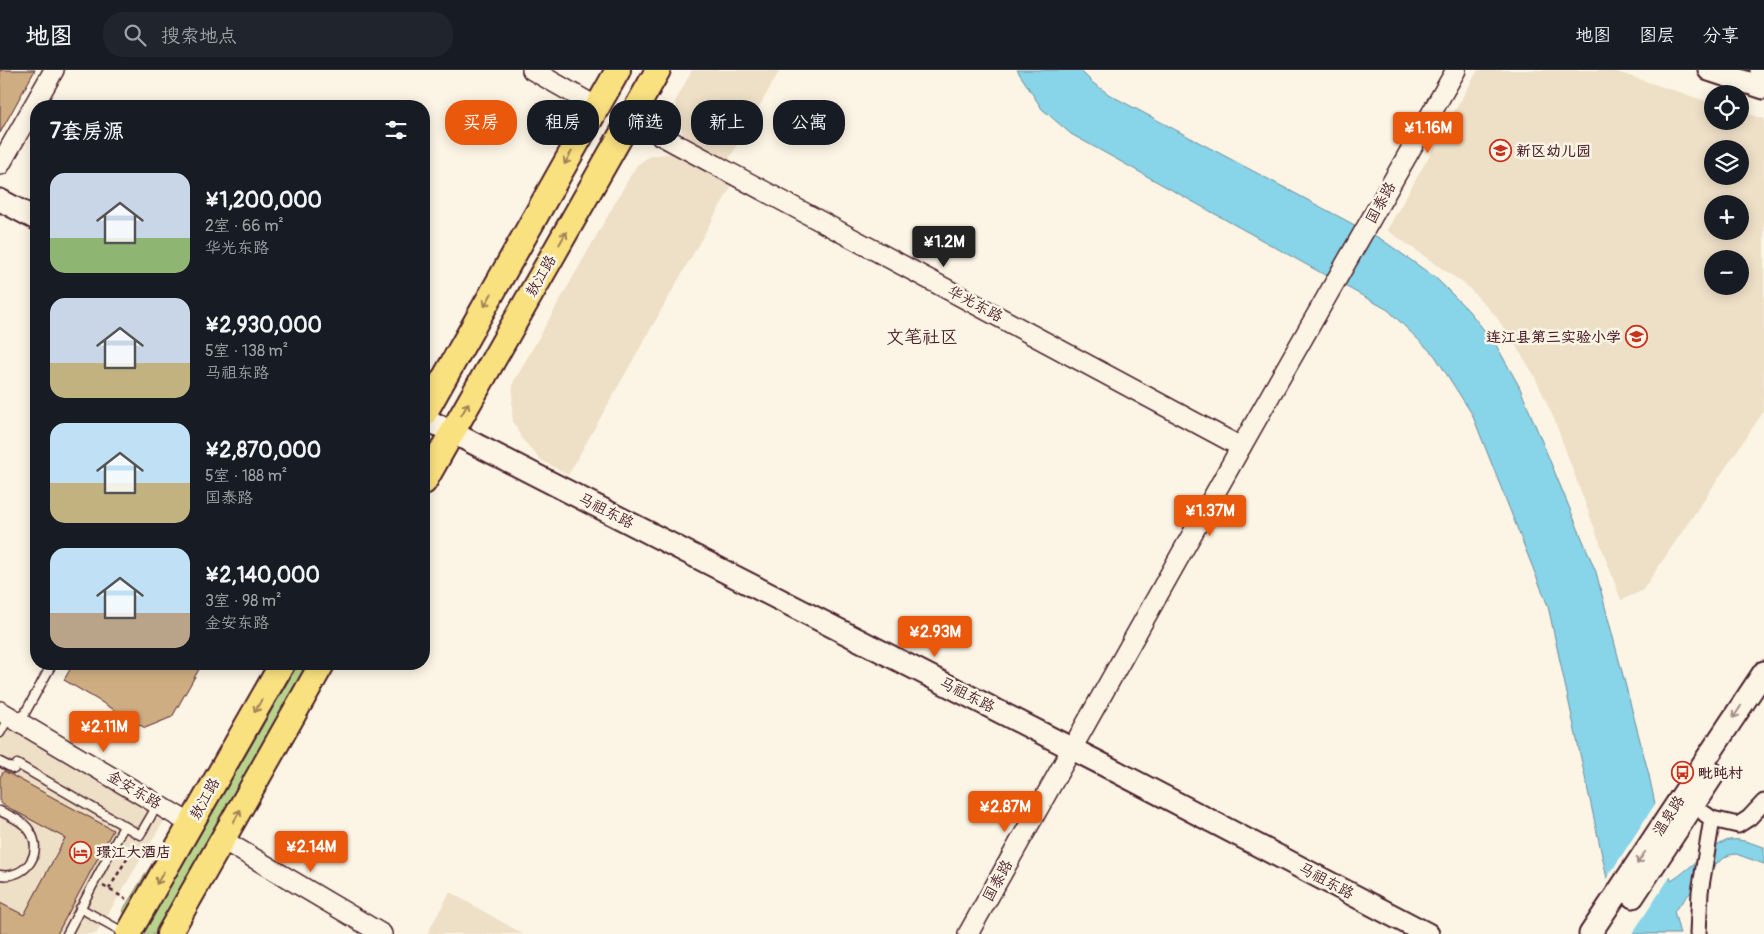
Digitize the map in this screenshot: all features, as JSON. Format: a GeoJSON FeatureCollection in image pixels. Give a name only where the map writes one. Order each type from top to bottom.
{"type":"FeatureCollection","features":[{"type":"Feature","properties":{"kind":"main road"},"geometry":{"type":"LineString","coordinates":[[599,103],[618,70]]}},
{"type":"Feature","properties":{"kind":"main road","name":"敖江路"},"geometry":{"type":"LineString","coordinates":[[641,100],[658,70]]}},
{"type":"Feature","properties":{"kind":"main road"},"geometry":{"type":"LineString","coordinates":[[1709,70],[1764,88]]}},
{"type":"Feature","properties":{"kind":"main road"},"geometry":{"type":"LineString","coordinates":[[430,403],[576,145]]}},
{"type":"Feature","properties":{"kind":"main road","name":"敖江路"},"geometry":{"type":"LineString","coordinates":[[430,471],[615,145]]}},
{"type":"Feature","properties":{"kind":"main road"},"geometry":{"type":"LineString","coordinates":[[0,200],[30,216]]}},
{"type":"Feature","properties":{"kind":"main road","name":"马祖东路"},"geometry":{"type":"LineString","coordinates":[[430,421],[1072,749],[1428,934]]}},
{"type":"Feature","properties":{"kind":"main road","name":"敖江路"},"geometry":{"type":"LineString","coordinates":[[127,934],[279,670]]}},
{"type":"Feature","properties":{"kind":"main road"},"geometry":{"type":"LineString","coordinates":[[169,934],[319,670]]}},
{"type":"Feature","properties":{"kind":"main road","name":"温泉路"},"geometry":{"type":"LineString","coordinates":[[1602,929],[1672,825],[1764,672]]}},
{"type":"Feature","properties":{"kind":"main road","name":"温泉路"},"geometry":{"type":"LineString","coordinates":[[1672,825],[1693,806],[1764,698]]}},
{"type":"Feature","properties":{"kind":"street"},"geometry":{"type":"LineString","coordinates":[[37,100],[54,70]]}},
{"type":"Feature","properties":{"kind":"street"},"geometry":{"type":"LineString","coordinates":[[532,70],[585,100]]}},
{"type":"Feature","properties":{"kind":"street","name":"国泰路"},"geometry":{"type":"LineString","coordinates":[[968,934],[1241,447],[1321,310],[1456,70]]}},
{"type":"Feature","properties":{"kind":"street"},"geometry":{"type":"LineString","coordinates":[[0,165],[30,112]]}},
{"type":"Feature","properties":{"kind":"street","name":"华光东路"},"geometry":{"type":"LineString","coordinates":[[678,145],[1241,447]]}},
{"type":"Feature","properties":{"kind":"street","name":"金安东路"},"geometry":{"type":"LineString","coordinates":[[10,716],[191,824]]}},
{"type":"Feature","properties":{"kind":"street"},"geometry":{"type":"LineString","coordinates":[[1693,806],[1712,819],[1738,825],[1749,818],[1764,802]]}},
{"type":"Feature","properties":{"kind":"street"},"geometry":{"type":"LineString","coordinates":[[1698,934],[1700,892],[1712,819]]}},
{"type":"Feature","properties":{"kind":"street"},"geometry":{"type":"LineString","coordinates":[[223,840],[382,934]]}},
{"type":"Feature","properties":{"kind":"lane"},"geometry":{"type":"LineString","coordinates":[[0,733],[10,716],[47,670]]}},
{"type":"Feature","properties":{"kind":"lane"},"geometry":{"type":"LineString","coordinates":[[0,762],[14,769],[17,764],[140,835],[158,804]]}},
{"type":"Feature","properties":{"kind":"lane"},"geometry":{"type":"LineString","coordinates":[[0,811],[28,828],[35,846],[31,861],[22,872],[12,876],[0,875]]}},
{"type":"Feature","properties":{"kind":"lane"},"geometry":{"type":"LineString","coordinates":[[67,934],[124,826]]}},
{"type":"Feature","properties":{"kind":"lane"},"geometry":{"type":"LineString","coordinates":[[80,908],[127,934]]}},
{"type":"Feature","properties":{"kind":"path"},"geometry":{"type":"LineString","coordinates":[[109,889],[140,835]]}},
{"type":"Feature","properties":{"kind":"path"},"geometry":{"type":"LineString","coordinates":[[105,887],[128,900]]}},
{"type":"Feature","properties":{"kind":"shaded area"},"geometry":{"type":"Polygon","coordinates":[[[692,70],[780,70],[763,100],[691,100],[691,140],[684,136],[681,125],[681,100],[676,100],[692,70]]]}},
{"type":"Feature","properties":{"kind":"shaded area","name":"连江县第三实验小学"},"geometry":{"type":"Polygon","coordinates":[[[1478,70],[1611,70],[1704,100],[1704,130],[1749,130],[1749,114],[1764,119],[1764,411],[1642,591],[1621,600],[1554,419],[1534,375],[1495,315],[1467,286],[1387,230],[1478,70]]]}},
{"type":"Feature","properties":{"kind":"shaded area"},"geometry":{"type":"Polygon","coordinates":[[[700,145],[737,145],[728,161],[700,145]]]}},
{"type":"Feature","properties":{"kind":"shaded area"},"geometry":{"type":"Polygon","coordinates":[[[672,153],[732,185],[568,475],[541,460],[522,439],[513,421],[513,383],[637,165],[650,156],[672,153]]]}},
{"type":"Feature","properties":{"kind":"shaded area"},"geometry":{"type":"Polygon","coordinates":[[[0,722],[165,819],[96,934],[0,934],[0,722]]]}},
{"type":"Feature","properties":{"kind":"shaded area"},"geometry":{"type":"Polygon","coordinates":[[[450,892],[523,934],[427,934],[450,892]]]}},
{"type":"Feature","properties":{"kind":"green space"},"geometry":{"type":"Polygon","coordinates":[[[295,670],[302,670],[304,674],[159,934],[143,934],[295,670]]]}},
{"type":"Feature","properties":{"kind":"green space"},"geometry":{"type":"Polygon","coordinates":[[[176,825],[178,826],[125,915],[123,910],[176,825]]]}},
{"type":"Feature","properties":{"kind":"water"},"geometry":{"type":"Polygon","coordinates":[[[1017,70],[1080,70],[1093,83],[1110,95],[1381,239],[1436,278],[1468,310],[1496,345],[1519,386],[1596,572],[1649,775],[1671,881],[1715,847],[1729,840],[1742,841],[1764,847],[1764,864],[1736,854],[1729,855],[1717,863],[1674,911],[1680,934],[1619,934],[1548,606],[1472,414],[1435,356],[1388,310],[1071,134],[1042,109],[1017,70]]]}},
{"type":"Feature","properties":{"kind":"pier"},"geometry":{"type":"Polygon","coordinates":[[[1657,801],[1672,874],[1632,934],[1616,934],[1605,881],[1657,801]]]}},
{"type":"Feature","properties":{"kind":"building"},"geometry":{"type":"Polygon","coordinates":[[[0,70],[35,70],[0,133],[0,70]]]}},
{"type":"Feature","properties":{"kind":"building"},"geometry":{"type":"Polygon","coordinates":[[[70,670],[199,670],[172,717],[145,728],[64,680],[70,670]]]}},
{"type":"Feature","properties":{"kind":"building","name":"璟江大酒店"},"geometry":{"type":"Polygon","coordinates":[[[4,771],[113,830],[57,934],[0,934],[0,903],[24,915],[65,838],[0,803],[0,777],[4,771]]]}},
{"type":"Feature","properties":{"kind":"place","name":"新区幼儿园"},"geometry":{"type":"Point","coordinates":[1500,151]}},
{"type":"Feature","properties":{"kind":"place","name":"连江县第三实验小学"},"geometry":{"type":"Point","coordinates":[1637,337]}},
{"type":"Feature","properties":{"kind":"place","name":"毗旽村"},"geometry":{"type":"Point","coordinates":[1682,773]}},
{"type":"Feature","properties":{"kind":"place","name":"璟江大酒店"},"geometry":{"type":"Point","coordinates":[80,852]}},
{"type":"Feature","properties":{"kind":"district","name":"文笔社区"},"geometry":{"type":"Point","coordinates":[922,337]}}]}
